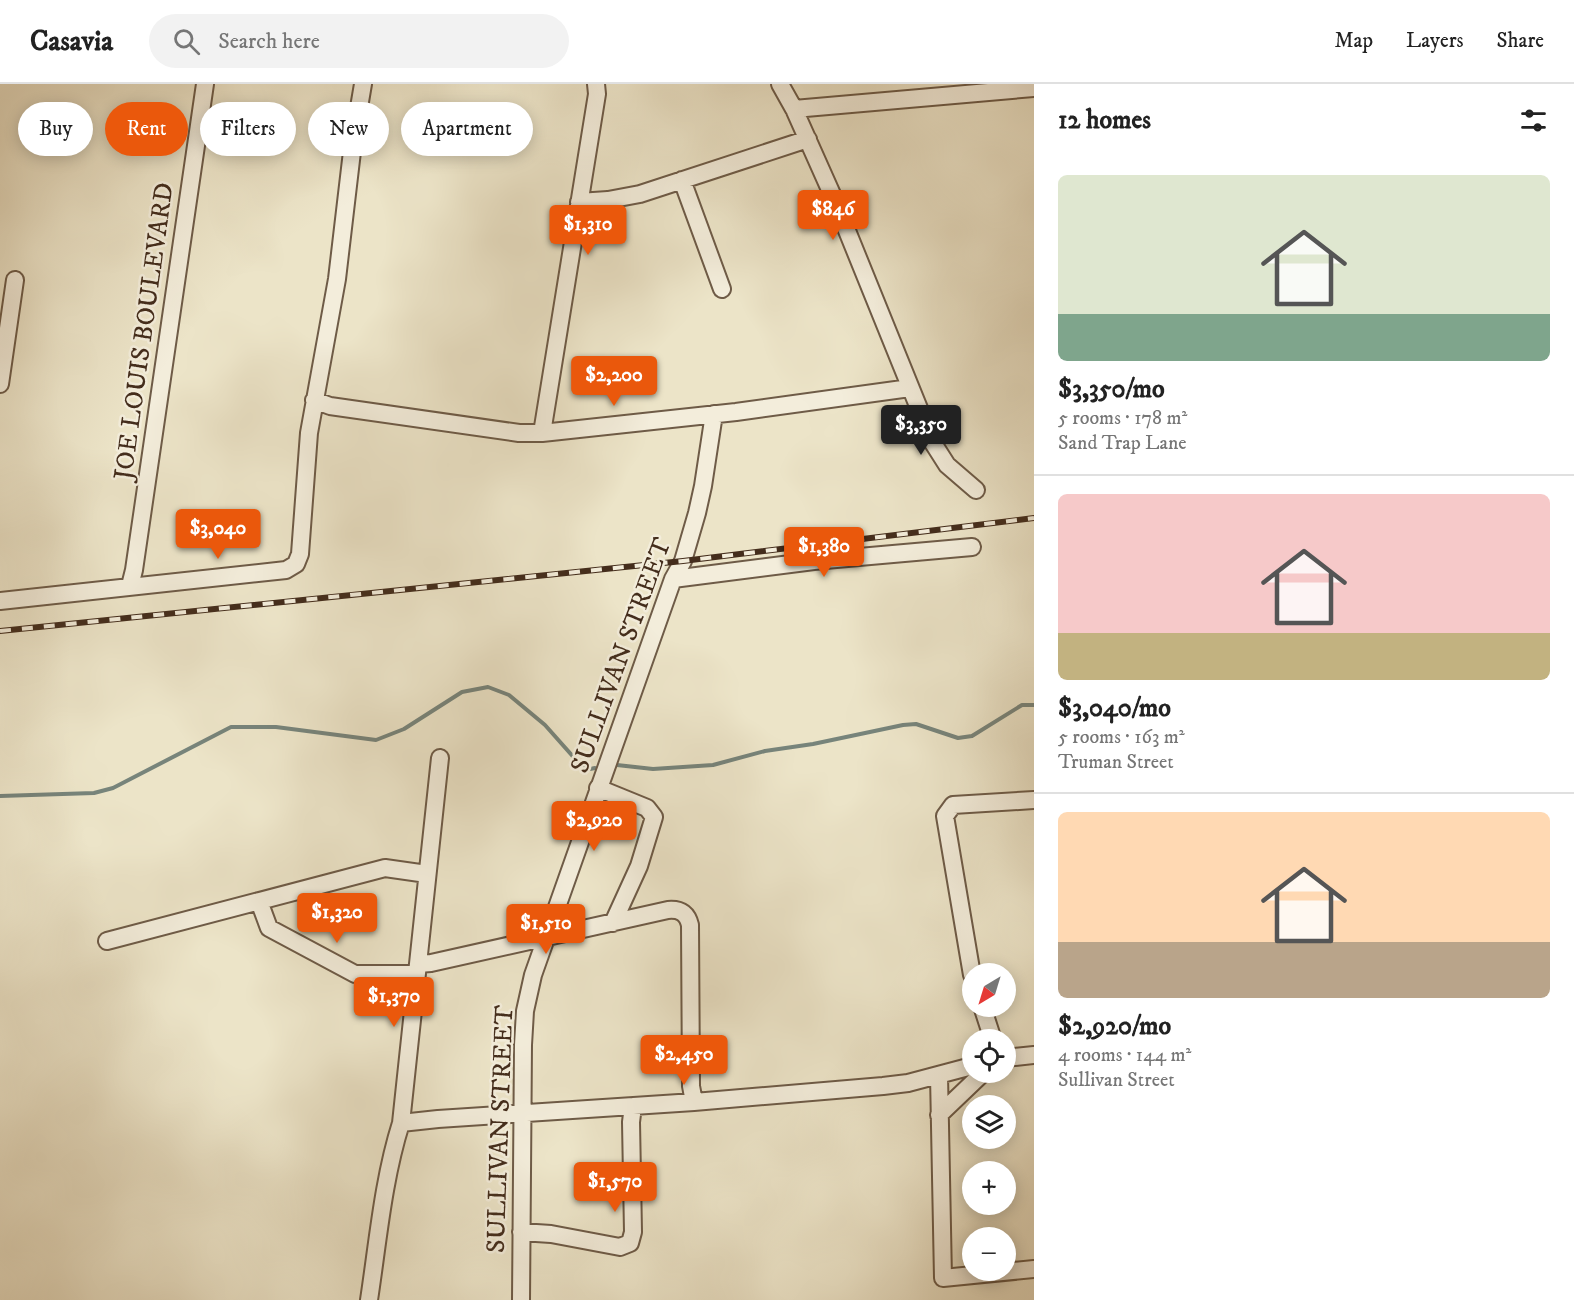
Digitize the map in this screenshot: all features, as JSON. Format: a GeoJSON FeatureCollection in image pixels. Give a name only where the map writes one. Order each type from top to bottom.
{"type":"FeatureCollection","features":[{"type":"Feature","properties":{"kind":"street","name":"JOE LOUIS BOULEVARD"},"geometry":{"type":"LineString","coordinates":[[130,586],[205,84]]}},
{"type":"Feature","properties":{"kind":"street"},"geometry":{"type":"LineString","coordinates":[[0,601],[286,570],[296,564],[300,554],[309,433],[337,279],[353,143],[363,84]]}},
{"type":"Feature","properties":{"kind":"street"},"geometry":{"type":"LineString","coordinates":[[542,433],[597,94],[596,84]]}},
{"type":"Feature","properties":{"kind":"street"},"geometry":{"type":"LineString","coordinates":[[780,84],[808,139],[940,456],[956,474],[976,490]]}},
{"type":"Feature","properties":{"kind":"street"},"geometry":{"type":"LineString","coordinates":[[794,110],[1034,88]]}},
{"type":"Feature","properties":{"kind":"street"},"geometry":{"type":"LineString","coordinates":[[579,202],[632,196],[808,139]]}},
{"type":"Feature","properties":{"kind":"street"},"geometry":{"type":"LineString","coordinates":[[682,180],[722,289]]}},
{"type":"Feature","properties":{"kind":"street"},"geometry":{"type":"LineString","coordinates":[[0,384],[15,280]]}},
{"type":"Feature","properties":{"kind":"street"},"geometry":{"type":"LineString","coordinates":[[314,400],[330,406],[496,431],[542,433],[714,414],[910,388]]}},
{"type":"Feature","properties":{"kind":"street","name":"SULLIVAN STREET"},"geometry":{"type":"LineString","coordinates":[[521,1300],[525,1011],[545,937],[673,579],[683,561],[703,486],[714,414]]}},
{"type":"Feature","properties":{"kind":"street"},"geometry":{"type":"LineString","coordinates":[[673,579],[814,561],[972,547]]}},
{"type":"Feature","properties":{"kind":"street"},"geometry":{"type":"LineString","coordinates":[[369,1300],[389,1171],[401,1123],[440,758]]}},
{"type":"Feature","properties":{"kind":"street"},"geometry":{"type":"LineString","coordinates":[[598,788],[647,808],[654,817],[639,866],[613,923]]}},
{"type":"Feature","properties":{"kind":"street"},"geometry":{"type":"LineString","coordinates":[[970,963],[945,816],[953,805],[1034,800]]}},
{"type":"Feature","properties":{"kind":"street"},"geometry":{"type":"LineString","coordinates":[[107,941],[385,868],[428,874]]}},
{"type":"Feature","properties":{"kind":"street"},"geometry":{"type":"LineString","coordinates":[[259,901],[269,928],[355,974],[417,969],[431,963],[675,909],[682,912],[689,921],[691,1086],[694,1102]]}},
{"type":"Feature","properties":{"kind":"street"},"geometry":{"type":"LineString","coordinates":[[1016,1057],[1034,1055]]}},
{"type":"Feature","properties":{"kind":"street"},"geometry":{"type":"LineString","coordinates":[[401,1123],[883,1086],[908,1083],[962,1069]]}},
{"type":"Feature","properties":{"kind":"street"},"geometry":{"type":"LineString","coordinates":[[939,1075],[943,1278],[1034,1269]]}},
{"type":"Feature","properties":{"kind":"street"},"geometry":{"type":"LineString","coordinates":[[939,1115],[972,1083]]}},
{"type":"Feature","properties":{"kind":"street"},"geometry":{"type":"LineString","coordinates":[[521,1232],[550,1234],[620,1247],[630,1243],[633,1232],[631,1122],[633,1106]]}},
{"type":"Feature","properties":{"kind":"waterway"},"geometry":{"type":"LineString","coordinates":[[0,796],[94,793],[113,788],[231,727],[276,727],[376,740],[404,729],[462,692],[488,687],[509,695],[545,725],[585,770],[595,768]]}},
{"type":"Feature","properties":{"kind":"waterway"},"geometry":{"type":"LineString","coordinates":[[617,765],[653,769],[713,765],[765,751],[813,744],[903,725],[916,724],[958,738],[972,736],[1022,705],[1034,705]]}},
{"type":"Feature","properties":{"kind":"railway"},"geometry":{"type":"LineString","coordinates":[[0,631],[683,561],[1034,518]]}}]}
